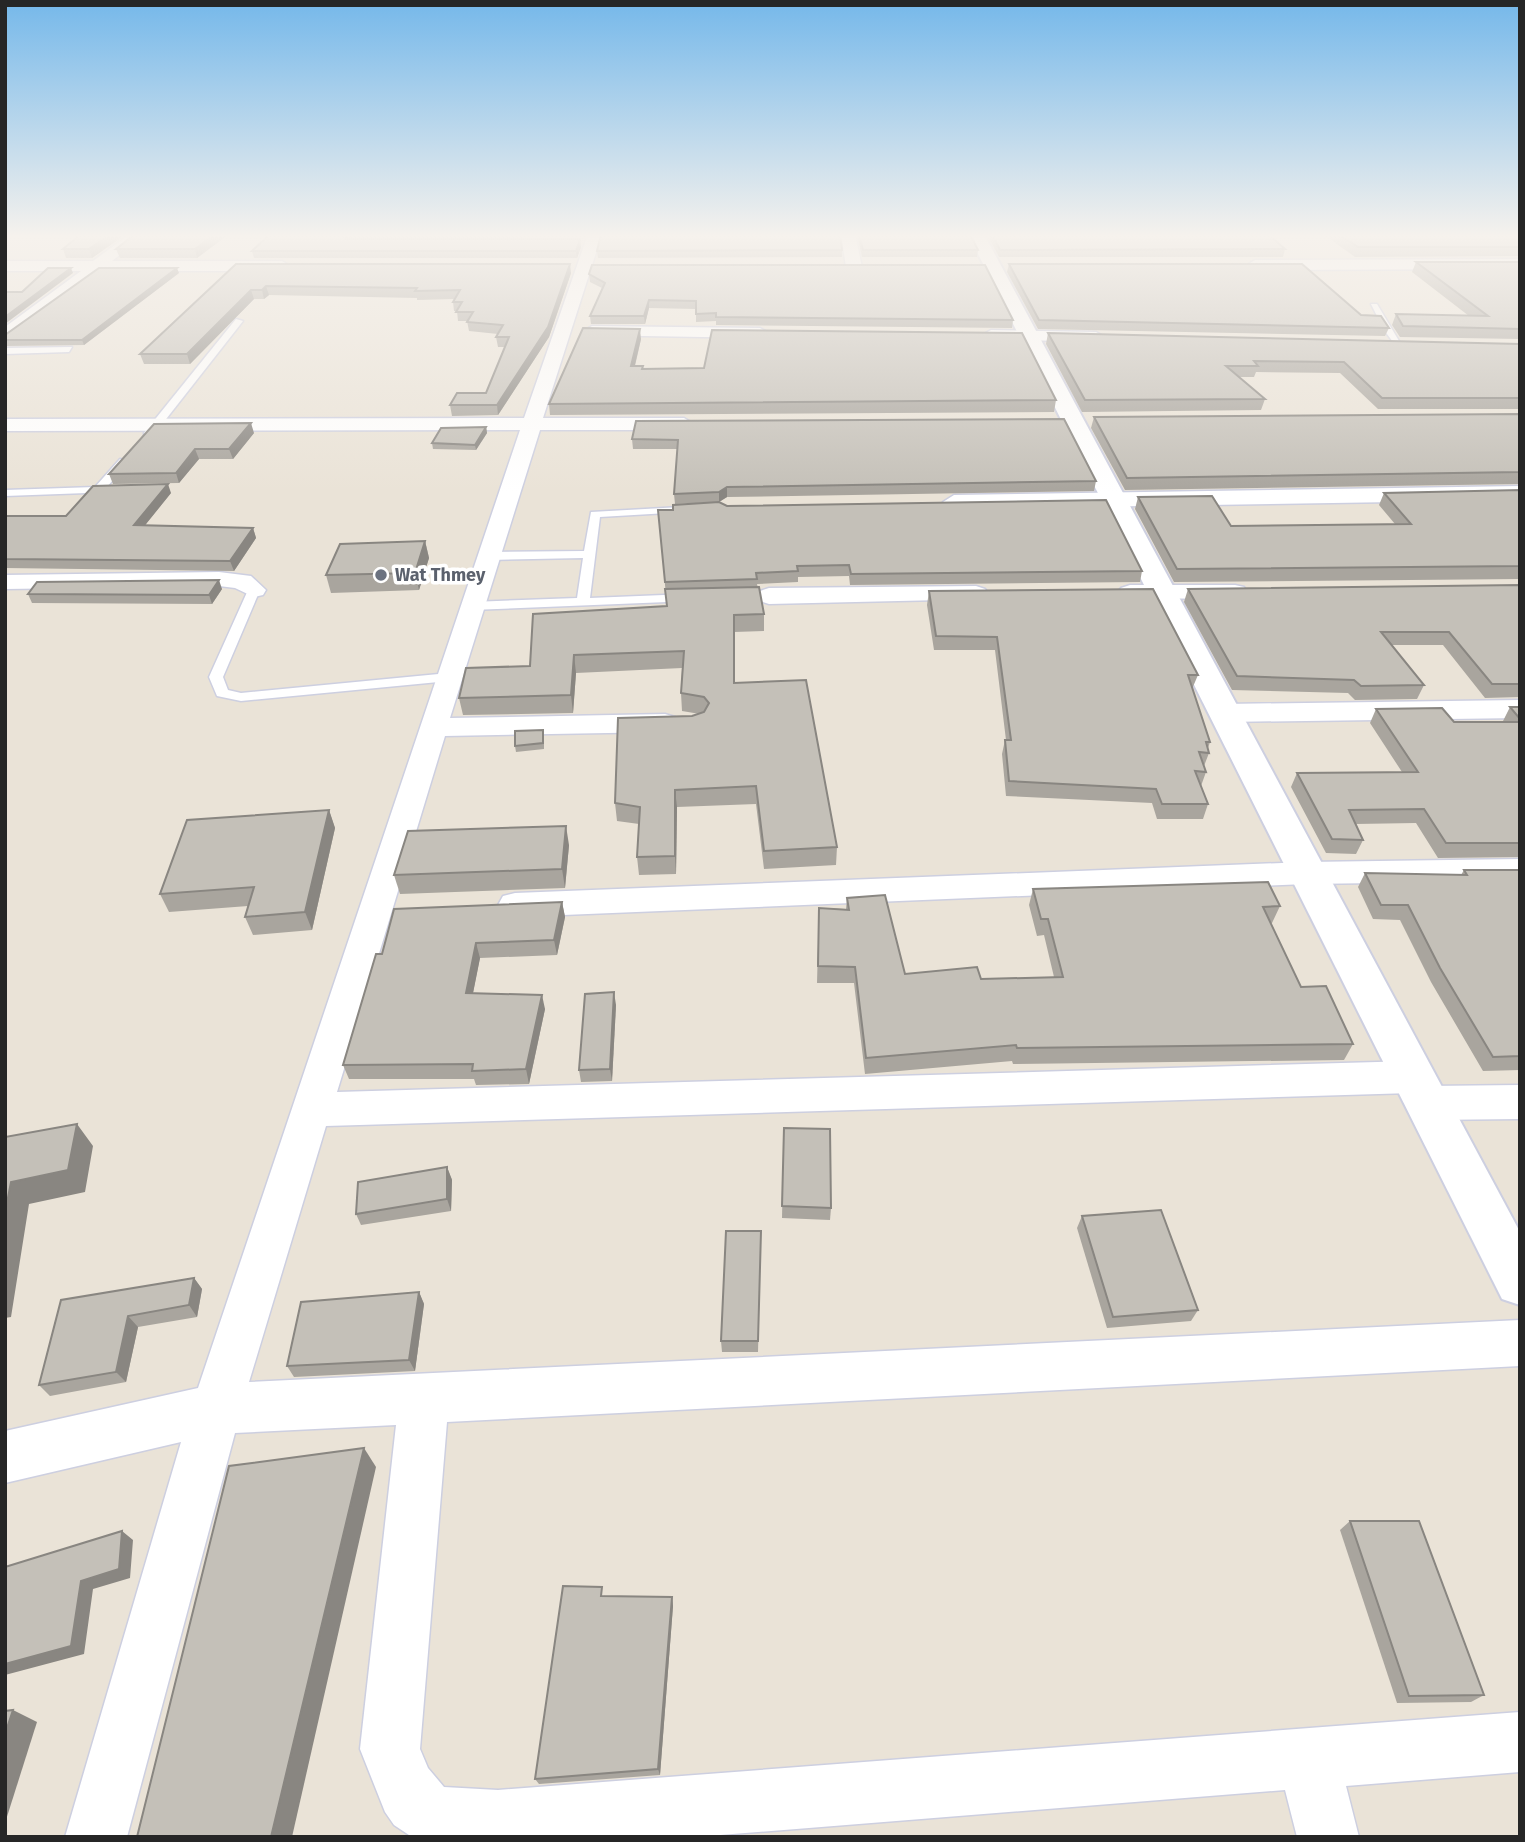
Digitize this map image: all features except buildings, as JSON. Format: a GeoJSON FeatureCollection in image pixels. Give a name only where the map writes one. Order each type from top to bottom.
{"type":"FeatureCollection","features":[{"type":"Feature","properties":{"kind":"street"},"geometry":{"type":"LineString","coordinates":[[5,335],[25,320]]}},
{"type":"Feature","properties":{"kind":"street"},"geometry":{"type":"LineString","coordinates":[[96,1837],[216,1409],[312,1110],[389,910],[433,727],[530,424],[567,320]]}},
{"type":"Feature","properties":{"kind":"street"},"geometry":{"type":"LineString","coordinates":[[1020,320],[1520,1282]]}},
{"type":"Feature","properties":{"kind":"street"},"geometry":{"type":"LineString","coordinates":[[564,331],[782,333]]}},
{"type":"Feature","properties":{"kind":"street"},"geometry":{"type":"LineString","coordinates":[[974,335],[1111,338]]}},
{"type":"Feature","properties":{"kind":"street"},"geometry":{"type":"LineString","coordinates":[[1372,344],[1406,344]]}},
{"type":"Feature","properties":{"kind":"street"},"geometry":{"type":"LineString","coordinates":[[5,425],[159,422],[697,424]]}},
{"type":"Feature","properties":{"kind":"street"},"geometry":{"type":"LineString","coordinates":[[934,503],[1520,493]]}},
{"type":"Feature","properties":{"kind":"street"},"geometry":{"type":"LineString","coordinates":[[5,582],[219,579],[242,581],[254,590]]}},
{"type":"Feature","properties":{"kind":"street"},"geometry":{"type":"LineString","coordinates":[[1108,593],[1258,592]]}},
{"type":"Feature","properties":{"kind":"street"},"geometry":{"type":"LineString","coordinates":[[763,596],[1000,594]]}},
{"type":"Feature","properties":{"kind":"street"},"geometry":{"type":"LineString","coordinates":[[1225,713],[1520,709]]}},
{"type":"Feature","properties":{"kind":"street"},"geometry":{"type":"LineString","coordinates":[[433,727],[692,722]]}},
{"type":"Feature","properties":{"kind":"street"},"geometry":{"type":"LineString","coordinates":[[486,906],[1307,873],[1520,870]]}},
{"type":"Feature","properties":{"kind":"street"},"geometry":{"type":"LineString","coordinates":[[312,1110],[1420,1090],[1520,1102]]}},
{"type":"Feature","properties":{"kind":"street"},"geometry":{"type":"LineString","coordinates":[[5,1457],[216,1409],[1520,1343]]}},
{"type":"Feature","properties":{"kind":"street"},"geometry":{"type":"LineString","coordinates":[[424,1398],[390,1749],[401,1784],[419,1810],[448,1821],[498,1829],[1520,1742]]}},
{"type":"Feature","properties":{"kind":"street"},"geometry":{"type":"LineString","coordinates":[[1308,1758],[1328,1837]]}},
{"type":"Feature","properties":{"kind":"lane"},"geometry":{"type":"LineString","coordinates":[[1383,320],[1387,333],[1406,344]]}},
{"type":"Feature","properties":{"kind":"lane"},"geometry":{"type":"LineString","coordinates":[[142,442],[239,321]]}},
{"type":"Feature","properties":{"kind":"lane"},"geometry":{"type":"LineString","coordinates":[[5,351],[69,349]]}},
{"type":"Feature","properties":{"kind":"lane"},"geometry":{"type":"LineString","coordinates":[[98,490],[133,452]]}},
{"type":"Feature","properties":{"kind":"lane"},"geometry":{"type":"LineString","coordinates":[[5,493],[124,489]]}},
{"type":"Feature","properties":{"kind":"lane"},"geometry":{"type":"LineString","coordinates":[[583,602],[595,514],[692,509]]}},
{"type":"Feature","properties":{"kind":"lane"},"geometry":{"type":"LineString","coordinates":[[488,556],[589,554]]}},
{"type":"Feature","properties":{"kind":"lane"},"geometry":{"type":"LineString","coordinates":[[254,590],[216,677],[222,693],[241,697],[449,677]]}},
{"type":"Feature","properties":{"kind":"lane"},"geometry":{"type":"LineString","coordinates":[[471,606],[707,598]]}},
{"type":"Feature","properties":{"kind":"place","name":"Wat Thmey"},"geometry":{"type":"Point","coordinates":[381,575]}}]}
